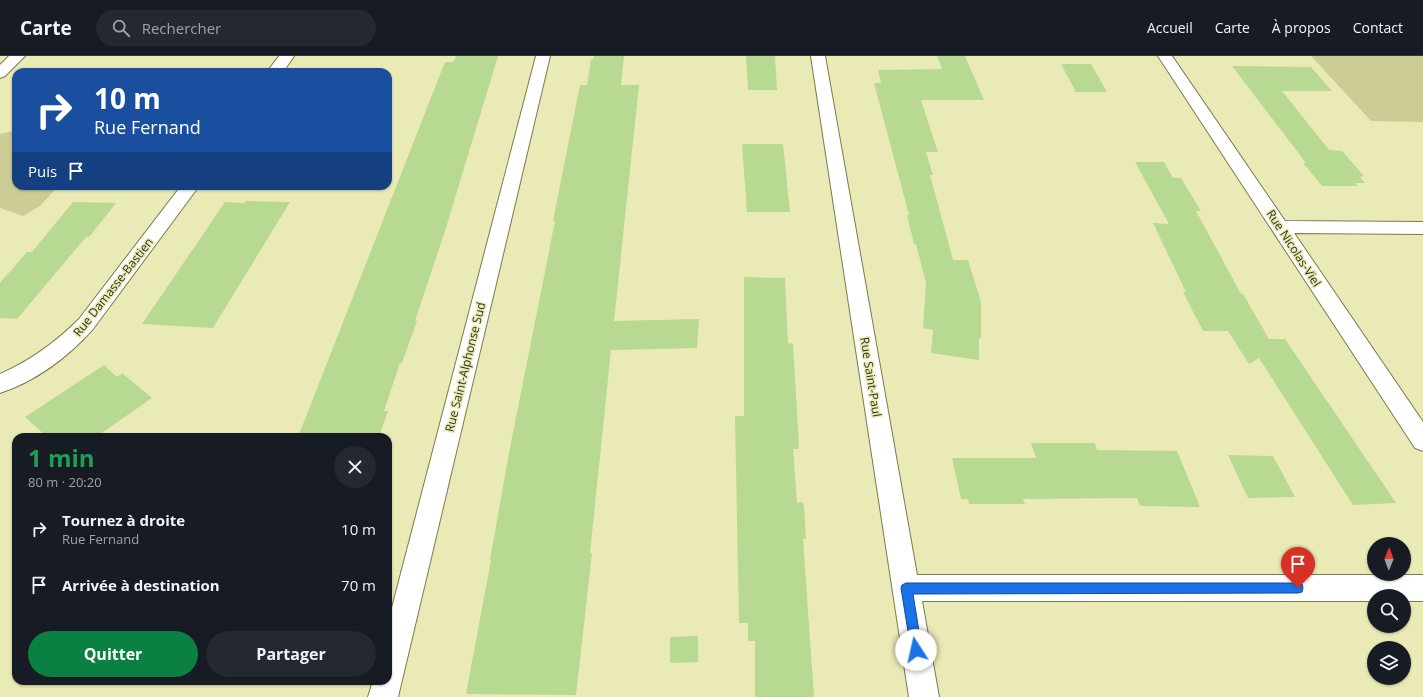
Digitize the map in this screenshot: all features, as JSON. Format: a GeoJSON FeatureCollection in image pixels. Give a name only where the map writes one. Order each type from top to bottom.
{"type":"FeatureCollection","features":[{"type":"Feature","properties":{"kind":"street"},"geometry":{"type":"LineString","coordinates":[[0,73],[18,56]]}},
{"type":"Feature","properties":{"kind":"street"},"geometry":{"type":"LineString","coordinates":[[278,68],[287,56]]}},
{"type":"Feature","properties":{"kind":"street","name":"Rue Saint-Alphonse Sud"},"geometry":{"type":"LineString","coordinates":[[392,662],[543,56]]}},
{"type":"Feature","properties":{"kind":"street","name":"Rue Saint-Paul"},"geometry":{"type":"LineString","coordinates":[[818,56],[924,697]]}},
{"type":"Feature","properties":{"kind":"street","name":"Rue Nicolas-Viel"},"geometry":{"type":"LineString","coordinates":[[1165,56],[1423,441]]}},
{"type":"Feature","properties":{"kind":"street","name":"Rue Damasse-Bastien"},"geometry":{"type":"LineString","coordinates":[[0,384],[42,362],[74,337],[86,324],[187,190]]}},
{"type":"Feature","properties":{"kind":"street"},"geometry":{"type":"LineString","coordinates":[[1281,227],[1423,228]]}},
{"type":"Feature","properties":{"kind":"street"},"geometry":{"type":"LineString","coordinates":[[906,588],[1423,588]]}},
{"type":"Feature","properties":{"kind":"street"},"geometry":{"type":"LineString","coordinates":[[383,697],[386,685]]}},
{"type":"Feature","properties":{"kind":"green space"},"geometry":{"type":"Polygon","coordinates":[[[1311,56],[1423,56],[1423,122],[1371,121],[1311,56]]]}},
{"type":"Feature","properties":{"kind":"green space"},"geometry":{"type":"Polygon","coordinates":[[[12,131],[12,190],[54,190],[40,206],[23,216],[0,208],[0,134],[12,131]]]}},
{"type":"Feature","properties":{"kind":"building"},"geometry":{"type":"Polygon","coordinates":[[[456,56],[498,56],[445,231],[415,321],[417,321],[402,363],[400,363],[384,411],[388,411],[380,433],[300,433],[445,62],[453,62],[456,56]]]}},
{"type":"Feature","properties":{"kind":"building"},"geometry":{"type":"Polygon","coordinates":[[[594,56],[624,56],[621,85],[639,85],[614,321],[699,319],[697,348],[611,350],[590,553],[592,553],[576,695],[466,694],[509,453],[555,221],[553,221],[580,85],[587,85],[591,59],[593,59],[594,56]]]}},
{"type":"Feature","properties":{"kind":"building"},"geometry":{"type":"Polygon","coordinates":[[[746,56],[775,56],[777,90],[748,90],[746,56]]]}},
{"type":"Feature","properties":{"kind":"building"},"geometry":{"type":"Polygon","coordinates":[[[937,56],[965,56],[984,100],[921,100],[938,152],[926,152],[933,175],[930,175],[953,260],[968,260],[981,302],[981,338],[979,338],[979,360],[931,353],[933,330],[923,328],[926,283],[916,244],[914,244],[907,215],[909,215],[874,83],[881,83],[878,70],[942,69],[937,56]]]}},
{"type":"Feature","properties":{"kind":"building"},"geometry":{"type":"Polygon","coordinates":[[[1061,64],[1091,64],[1107,92],[1076,92],[1061,64]]]}},
{"type":"Feature","properties":{"kind":"building"},"geometry":{"type":"Polygon","coordinates":[[[1232,66],[1311,67],[1332,91],[1282,91],[1329,150],[1342,151],[1364,176],[1360,177],[1365,183],[1355,183],[1358,186],[1322,186],[1303,163],[1306,163],[1232,66]]]}},
{"type":"Feature","properties":{"kind":"building"},"geometry":{"type":"Polygon","coordinates":[[[742,144],[783,144],[790,212],[747,212],[742,144]]]}},
{"type":"Feature","properties":{"kind":"building"},"geometry":{"type":"Polygon","coordinates":[[[1135,162],[1164,162],[1173,178],[1181,178],[1201,211],[1196,211],[1241,294],[1243,294],[1269,339],[1285,339],[1396,503],[1353,505],[1259,358],[1249,364],[1228,331],[1203,331],[1183,292],[1186,292],[1153,223],[1169,224],[1135,162]]]}},
{"type":"Feature","properties":{"kind":"building"},"geometry":{"type":"Polygon","coordinates":[[[246,201],[290,202],[213,328],[142,324],[225,202],[245,203],[246,201]]]}},
{"type":"Feature","properties":{"kind":"building"},"geometry":{"type":"Polygon","coordinates":[[[73,202],[116,203],[89,237],[86,237],[17,319],[0,318],[0,283],[27,252],[32,252],[73,202]]]}},
{"type":"Feature","properties":{"kind":"building"},"geometry":{"type":"Polygon","coordinates":[[[744,277],[785,278],[788,343],[793,344],[799,446],[798,449],[793,449],[797,503],[803,502],[804,506],[806,539],[803,539],[814,697],[755,697],[755,641],[748,641],[748,623],[739,623],[735,416],[744,416],[744,277]]]}},
{"type":"Feature","properties":{"kind":"building"},"geometry":{"type":"Polygon","coordinates":[[[104,365],[117,377],[122,373],[152,398],[102,433],[43,433],[25,417],[104,365]]]}},
{"type":"Feature","properties":{"kind":"building"},"geometry":{"type":"Polygon","coordinates":[[[1031,443],[1095,443],[1097,450],[1177,451],[1200,507],[1140,506],[1137,498],[1023,499],[1025,504],[969,504],[968,499],[961,499],[952,458],[1036,458],[1031,443]]]}},
{"type":"Feature","properties":{"kind":"building"},"geometry":{"type":"Polygon","coordinates":[[[1228,455],[1273,456],[1295,497],[1248,498],[1228,455]]]}},
{"type":"Feature","properties":{"kind":"building"},"geometry":{"type":"Polygon","coordinates":[[[698,636],[698,662],[670,663],[670,637],[698,636]]]}},
{"type":"Feature","properties":{"kind":"route"},"geometry":{"type":"LineString","coordinates":[[916,650],[906,588],[1298,588]]}}]}
